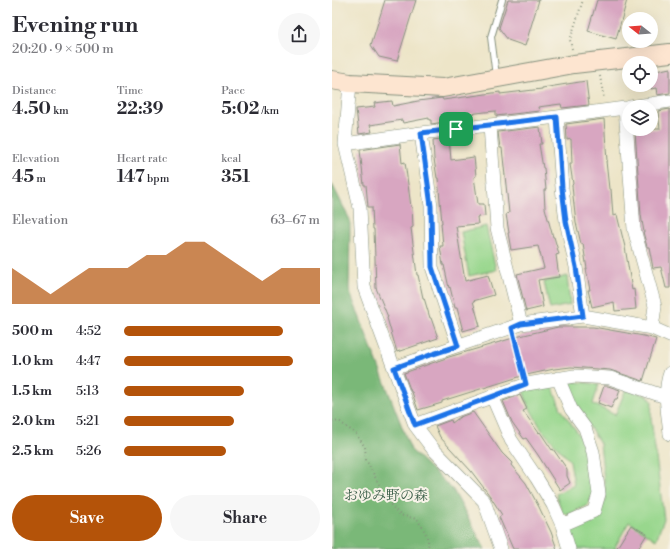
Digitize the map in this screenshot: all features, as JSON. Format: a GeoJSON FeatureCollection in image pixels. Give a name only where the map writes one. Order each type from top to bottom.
{"type":"FeatureCollection","features":[{"type":"Feature","properties":{"kind":"street"},"geometry":{"type":"LineString","coordinates":[[332,80],[350,84],[443,88],[574,64],[670,54]]}},
{"type":"Feature","properties":{"kind":"street"},"geometry":{"type":"LineString","coordinates":[[350,84],[345,144],[360,208],[364,287],[415,425],[433,449],[484,501],[501,549]]}},
{"type":"Feature","properties":{"kind":"street"},"geometry":{"type":"LineString","coordinates":[[658,102],[670,100]]}},
{"type":"Feature","properties":{"kind":"street"},"geometry":{"type":"LineString","coordinates":[[345,144],[622,108]]}},
{"type":"Feature","properties":{"kind":"street"},"geometry":{"type":"LineString","coordinates":[[557,117],[566,221],[576,267],[583,316]]}},
{"type":"Feature","properties":{"kind":"street"},"geometry":{"type":"LineString","coordinates":[[490,125],[497,228],[516,326]]}},
{"type":"Feature","properties":{"kind":"street"},"geometry":{"type":"LineString","coordinates":[[421,133],[431,206],[432,267],[458,346]]}},
{"type":"Feature","properties":{"kind":"street"},"geometry":{"type":"LineString","coordinates":[[629,136],[634,229],[655,306],[652,328]]}},
{"type":"Feature","properties":{"kind":"street"},"geometry":{"type":"LineString","coordinates":[[394,368],[516,326],[583,316],[652,328],[670,336]]}},
{"type":"Feature","properties":{"kind":"street"},"geometry":{"type":"LineString","coordinates":[[670,373],[666,397],[670,434]]}},
{"type":"Feature","properties":{"kind":"street"},"geometry":{"type":"LineString","coordinates":[[415,425],[526,384],[574,376],[610,378],[666,397]]}},
{"type":"Feature","properties":{"kind":"street"},"geometry":{"type":"LineString","coordinates":[[558,378],[571,409],[585,428],[593,452],[599,494],[594,511],[562,525]]}},
{"type":"Feature","properties":{"kind":"street"},"geometry":{"type":"LineString","coordinates":[[492,396],[511,440],[549,500],[562,525],[570,549]]}},
{"type":"Feature","properties":{"kind":"lane"},"geometry":{"type":"LineString","coordinates":[[496,79],[491,37],[502,0]]}},
{"type":"Feature","properties":{"kind":"path"},"geometry":{"type":"LineString","coordinates":[[574,64],[570,40],[583,0]]}},
{"type":"Feature","properties":{"kind":"path"},"geometry":{"type":"LineString","coordinates":[[598,61],[606,110]]}},
{"type":"Feature","properties":{"kind":"path"},"geometry":{"type":"LineString","coordinates":[[516,326],[526,384]]}},
{"type":"Feature","properties":{"kind":"path"},"geometry":{"type":"LineString","coordinates":[[332,420],[340,422],[356,434],[365,447],[366,460],[389,503],[400,515],[417,519],[425,531],[429,544],[428,549]]}},
{"type":"Feature","properties":{"kind":"green space","name":"おゆみ野の森"},"geometry":{"type":"Polygon","coordinates":[[[332,184],[350,220],[349,290],[411,450],[453,490],[485,549],[332,549],[332,184]]]}},
{"type":"Feature","properties":{"kind":"green space"},"geometry":{"type":"Polygon","coordinates":[[[486,226],[496,270],[469,276],[461,232],[486,226]]]}},
{"type":"Feature","properties":{"kind":"green space"},"geometry":{"type":"Polygon","coordinates":[[[567,276],[570,305],[550,309],[544,282],[567,276]]]}},
{"type":"Feature","properties":{"kind":"green space"},"geometry":{"type":"Polygon","coordinates":[[[567,381],[599,384],[593,404],[615,415],[626,389],[648,396],[652,401],[651,418],[664,519],[656,540],[629,522],[615,547],[617,549],[572,549],[569,530],[594,516],[600,510],[606,499],[600,443],[574,403],[567,381]]]}},
{"type":"Feature","properties":{"kind":"green space"},"geometry":{"type":"Polygon","coordinates":[[[551,383],[561,409],[583,440],[589,457],[594,492],[588,505],[568,515],[562,513],[556,494],[574,484],[570,461],[542,430],[528,405],[523,390],[551,383]]]}},
{"type":"Feature","properties":{"kind":"building"},"geometry":{"type":"Polygon","coordinates":[[[385,0],[416,0],[397,61],[379,57],[371,45],[385,0]]]}},
{"type":"Feature","properties":{"kind":"building"},"geometry":{"type":"Polygon","coordinates":[[[508,0],[539,0],[525,46],[508,40],[499,28],[508,0]]]}},
{"type":"Feature","properties":{"kind":"building"},"geometry":{"type":"Polygon","coordinates":[[[597,0],[627,0],[624,12],[622,12],[622,18],[616,39],[588,31],[597,0]]]}},
{"type":"Feature","properties":{"kind":"building"},"geometry":{"type":"Polygon","coordinates":[[[670,68],[670,93],[657,95],[658,71],[670,68]]]}},
{"type":"Feature","properties":{"kind":"building"},"geometry":{"type":"Polygon","coordinates":[[[586,81],[589,105],[562,108],[561,104],[538,107],[539,111],[496,116],[496,111],[485,112],[445,117],[445,122],[431,124],[431,120],[429,120],[429,118],[403,123],[402,120],[370,125],[372,132],[359,134],[356,109],[375,107],[374,103],[392,101],[393,106],[442,98],[443,100],[500,92],[500,94],[542,89],[586,81]]]}},
{"type":"Feature","properties":{"kind":"building"},"geometry":{"type":"Polygon","coordinates":[[[670,109],[670,288],[666,288],[661,267],[653,268],[649,247],[647,247],[643,232],[635,136],[658,136],[658,129],[660,129],[658,111],[670,109]]]}},
{"type":"Feature","properties":{"kind":"building"},"geometry":{"type":"Polygon","coordinates":[[[604,119],[606,161],[609,189],[611,189],[613,216],[617,215],[625,247],[632,290],[634,289],[636,309],[615,311],[614,302],[592,307],[588,290],[590,290],[583,244],[581,244],[576,222],[570,164],[572,164],[571,139],[567,140],[566,124],[604,119]]]}},
{"type":"Feature","properties":{"kind":"building"},"geometry":{"type":"Polygon","coordinates":[[[540,127],[542,144],[539,144],[544,168],[546,190],[544,190],[545,208],[559,254],[556,255],[559,277],[538,280],[543,307],[526,311],[517,274],[544,268],[538,246],[511,250],[506,214],[509,213],[502,148],[500,148],[498,132],[540,127]]]}},
{"type":"Feature","properties":{"kind":"building"},"geometry":{"type":"Polygon","coordinates":[[[449,138],[451,160],[474,157],[476,176],[474,177],[478,204],[484,204],[485,216],[477,217],[478,224],[456,226],[465,281],[488,275],[494,295],[473,301],[480,326],[463,331],[457,308],[455,308],[450,287],[449,288],[440,246],[443,246],[442,223],[433,140],[449,138]]]}},
{"type":"Feature","properties":{"kind":"building"},"geometry":{"type":"Polygon","coordinates":[[[400,144],[402,163],[405,162],[412,207],[413,227],[411,228],[417,275],[423,298],[438,338],[397,352],[387,318],[388,317],[376,288],[372,207],[368,207],[360,150],[400,144]]]}},
{"type":"Feature","properties":{"kind":"building"},"geometry":{"type":"Polygon","coordinates":[[[558,327],[593,327],[656,339],[643,381],[610,370],[571,367],[554,369],[522,376],[418,410],[404,373],[449,357],[520,336],[558,327]]]}},
{"type":"Feature","properties":{"kind":"building"},"geometry":{"type":"Polygon","coordinates":[[[604,386],[620,390],[617,399],[615,399],[611,408],[598,403],[604,386]]]}},
{"type":"Feature","properties":{"kind":"building"},"geometry":{"type":"Polygon","coordinates":[[[520,395],[527,409],[523,411],[567,469],[567,476],[570,483],[560,490],[526,438],[524,439],[512,422],[503,401],[520,395]]]}},
{"type":"Feature","properties":{"kind":"building"},"geometry":{"type":"Polygon","coordinates":[[[473,412],[502,453],[512,463],[511,465],[526,483],[551,532],[557,549],[513,549],[499,517],[502,515],[490,496],[471,471],[440,437],[435,426],[451,420],[452,423],[460,417],[473,412]]]}},
{"type":"Feature","properties":{"kind":"building"},"geometry":{"type":"Polygon","coordinates":[[[631,525],[647,534],[638,549],[616,549],[631,525]]]}},
{"type":"Feature","properties":{"kind":"route"},"geometry":{"type":"LineString","coordinates":[[557,117],[566,221],[576,267],[583,316],[521,324],[512,328],[526,384],[415,425],[394,368],[458,346],[432,267],[431,206],[421,133],[456,129],[557,117]]}}]}
